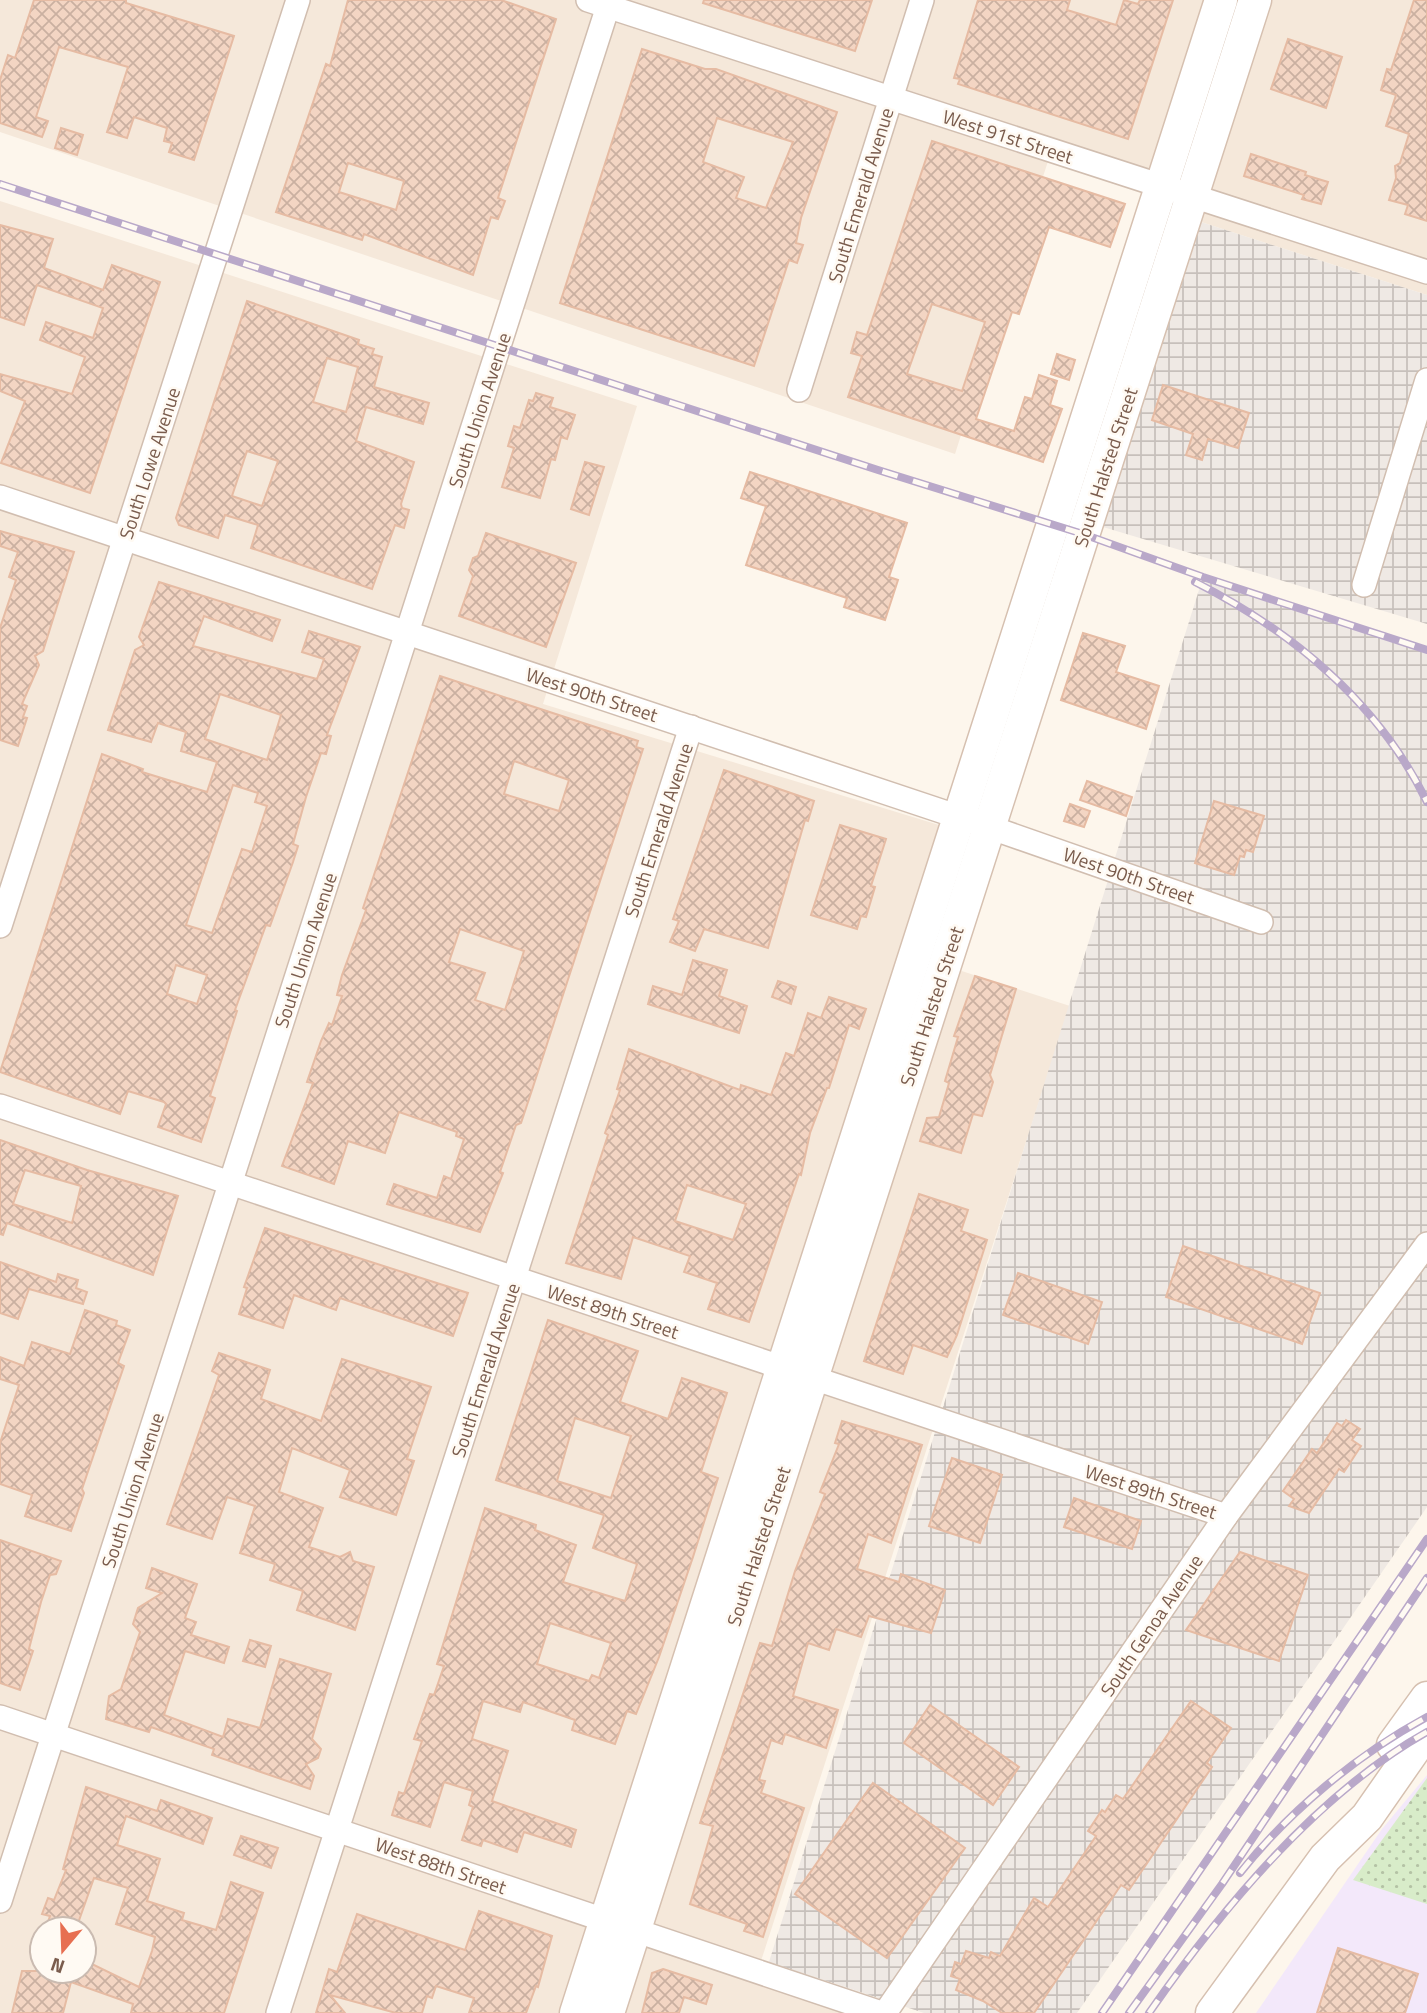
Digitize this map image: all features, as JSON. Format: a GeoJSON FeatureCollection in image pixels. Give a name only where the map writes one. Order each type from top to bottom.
{"type":"FeatureCollection","features":[{"type":"Feature","properties":{"kind":"main road","name":"South Halsted Street"},"geometry":{"type":"LineString","coordinates":[[608,2013],[989,827],[1177,191],[1222,0]]}},
{"type":"Feature","properties":{"kind":"main road","name":"South Halsted Street"},"geometry":{"type":"LineString","coordinates":[[576,2013],[960,817],[1177,191],[1255,0]]}},
{"type":"Feature","properties":{"kind":"main road"},"geometry":{"type":"LineString","coordinates":[[1325,1858],[1348,1808],[1427,1698]]}},
{"type":"Feature","properties":{"kind":"main road"},"geometry":{"type":"LineString","coordinates":[[1212,2013],[1325,1858],[1367,1817],[1427,1731]]}},
{"type":"Feature","properties":{"kind":"street","name":"South Lowe Avenue"},"geometry":{"type":"LineString","coordinates":[[0,926],[298,0]]}},
{"type":"Feature","properties":{"kind":"street","name":"South Emerald Avenue"},"geometry":{"type":"LineString","coordinates":[[799,390],[922,0]]}},
{"type":"Feature","properties":{"kind":"street","name":"West 91st Street"},"geometry":{"type":"LineString","coordinates":[[602,2],[1427,272]]}},
{"type":"Feature","properties":{"kind":"street","name":"South Union Avenue"},"geometry":{"type":"LineString","coordinates":[[0,1900],[407,632],[602,2]]}},
{"type":"Feature","properties":{"kind":"street"},"geometry":{"type":"LineString","coordinates":[[1364,584],[1427,380]]}},
{"type":"Feature","properties":{"kind":"street","name":"West 90th Street"},"geometry":{"type":"LineString","coordinates":[[0,497],[960,817],[1261,922]]}},
{"type":"Feature","properties":{"kind":"street","name":"South Emerald Avenue"},"geometry":{"type":"LineString","coordinates":[[278,2013],[691,727]]}},
{"type":"Feature","properties":{"kind":"street","name":"West 89th Street"},"geometry":{"type":"LineString","coordinates":[[0,1107],[1226,1516]]}},
{"type":"Feature","properties":{"kind":"street","name":"South Genoa Avenue"},"geometry":{"type":"LineString","coordinates":[[883,2013],[1226,1516],[1427,1244]]}},
{"type":"Feature","properties":{"kind":"street","name":"West 88th Street"},"geometry":{"type":"LineString","coordinates":[[0,1717],[883,2013]]}},
{"type":"Feature","properties":{"kind":"shaded area"},"geometry":{"type":"Polygon","coordinates":[[[0,0],[1206,0],[1153,170],[1055,139],[955,454],[0,132],[0,0]]]}},
{"type":"Feature","properties":{"kind":"shaded area"},"geometry":{"type":"Polygon","coordinates":[[[1272,0],[1427,0],[1427,295],[1201,222],[1272,0]]]}},
{"type":"Feature","properties":{"kind":"shaded area"},"geometry":{"type":"Polygon","coordinates":[[[0,201],[637,406],[543,704],[939,825],[900,951],[1070,1006],[761,1961],[882,1999],[873,2013],[0,2013],[0,201]]]}},
{"type":"Feature","properties":{"kind":"shaded area"},"geometry":{"type":"Polygon","coordinates":[[[1201,222],[1427,295],[1427,624],[1103,527],[1201,222]]]}},
{"type":"Feature","properties":{"kind":"shaded area"},"geometry":{"type":"Polygon","coordinates":[[[1203,577],[1427,647],[1427,1507],[1077,2013],[924,2013],[769,1962],[1203,577]]]}},
{"type":"Feature","properties":{"kind":"shaded area"},"geometry":{"type":"Polygon","coordinates":[[[1427,1775],[1427,2013],[1256,2013],[1382,1829],[1427,1775]]]}},
{"type":"Feature","properties":{"kind":"green space"},"geometry":{"type":"Polygon","coordinates":[[[1427,1778],[1427,1904],[1353,1880],[1427,1778]]]}},
{"type":"Feature","properties":{"kind":"building"},"geometry":{"type":"Polygon","coordinates":[[[34,0],[126,0],[126,3],[234,36],[194,160],[169,152],[172,143],[164,141],[167,128],[134,117],[127,138],[107,132],[128,67],[59,47],[36,117],[48,121],[42,137],[0,123],[0,80],[8,55],[15,58],[34,0]]]}},
{"type":"Feature","properties":{"kind":"building"},"geometry":{"type":"Polygon","coordinates":[[[348,0],[501,0],[556,19],[498,198],[505,201],[498,219],[491,217],[473,275],[364,234],[362,240],[276,212],[326,64],[330,66],[348,0]],[[348,163],[339,192],[396,210],[404,181],[348,163]]]}},
{"type":"Feature","properties":{"kind":"building"},"geometry":{"type":"Polygon","coordinates":[[[704,0],[872,0],[855,51],[703,3],[704,0]]]}},
{"type":"Feature","properties":{"kind":"building"},"geometry":{"type":"Polygon","coordinates":[[[978,0],[1070,0],[1067,10],[1116,25],[1124,0],[1138,4],[1140,0],[1173,0],[1128,139],[958,84],[960,79],[954,78],[978,0]]]}},
{"type":"Feature","properties":{"kind":"building"},"geometry":{"type":"Polygon","coordinates":[[[1414,0],[1427,0],[1427,221],[1405,214],[1408,205],[1389,200],[1396,178],[1395,166],[1400,163],[1409,134],[1386,126],[1396,95],[1381,90],[1387,69],[1391,70],[1414,0]]]}},
{"type":"Feature","properties":{"kind":"building"},"geometry":{"type":"Polygon","coordinates":[[[1288,39],[1342,57],[1326,108],[1271,89],[1288,39]]]}},
{"type":"Feature","properties":{"kind":"building"},"geometry":{"type":"Polygon","coordinates":[[[642,49],[705,69],[716,69],[837,112],[801,218],[796,243],[803,245],[797,263],[789,260],[754,366],[560,303],[642,49]],[[717,118],[703,162],[744,177],[736,198],[766,208],[793,142],[717,118]]]}},
{"type":"Feature","properties":{"kind":"building"},"geometry":{"type":"Polygon","coordinates":[[[61,128],[83,135],[77,155],[55,148],[61,128]]]}},
{"type":"Feature","properties":{"kind":"building"},"geometry":{"type":"Polygon","coordinates":[[[932,141],[1125,204],[1110,247],[1049,227],[1019,314],[1012,312],[976,419],[1014,431],[1025,397],[1032,399],[1039,375],[1057,381],[1050,405],[1062,409],[1043,462],[848,397],[862,356],[851,353],[857,332],[867,335],[932,141]],[[932,304],[907,374],[962,391],[985,322],[932,304]]]}},
{"type":"Feature","properties":{"kind":"building"},"geometry":{"type":"Polygon","coordinates":[[[1251,154],[1328,182],[1321,204],[1302,199],[1304,195],[1244,176],[1251,154]]]}},
{"type":"Feature","properties":{"kind":"building"},"geometry":{"type":"Polygon","coordinates":[[[0,225],[53,239],[44,268],[103,290],[112,265],[160,282],[90,493],[1,463],[25,401],[0,391],[0,374],[72,394],[85,357],[40,340],[46,322],[93,338],[103,308],[37,285],[24,325],[0,317],[0,225]]]}},
{"type":"Feature","properties":{"kind":"building"},"geometry":{"type":"Polygon","coordinates":[[[247,301],[359,340],[358,344],[374,349],[372,354],[382,357],[374,387],[429,403],[423,424],[366,407],[356,441],[414,462],[401,504],[402,508],[409,510],[404,528],[395,525],[372,589],[251,548],[258,525],[225,515],[218,538],[179,525],[176,518],[247,301]],[[327,358],[313,402],[346,412],[358,367],[327,358]],[[247,451],[232,496],[262,506],[278,461],[247,451]]]}},
{"type":"Feature","properties":{"kind":"building"},"geometry":{"type":"Polygon","coordinates":[[[1057,354],[1075,360],[1069,380],[1051,374],[1057,354]]]}},
{"type":"Feature","properties":{"kind":"building"},"geometry":{"type":"Polygon","coordinates":[[[1163,385],[1249,413],[1238,448],[1208,439],[1202,460],[1186,455],[1193,434],[1152,420],[1163,385]]]}},
{"type":"Feature","properties":{"kind":"building"},"geometry":{"type":"Polygon","coordinates":[[[536,393],[553,398],[550,407],[575,415],[567,439],[561,437],[555,460],[551,459],[540,498],[502,487],[514,448],[508,446],[514,426],[520,428],[529,400],[533,401],[536,393]]]}},
{"type":"Feature","properties":{"kind":"building"},"geometry":{"type":"Polygon","coordinates":[[[585,462],[604,467],[589,515],[571,509],[585,462]]]}},
{"type":"Feature","properties":{"kind":"building"},"geometry":{"type":"Polygon","coordinates":[[[750,472],[907,523],[889,577],[898,580],[885,620],[844,607],[847,598],[746,565],[766,506],[741,498],[750,472]]]}},
{"type":"Feature","properties":{"kind":"building"},"geometry":{"type":"Polygon","coordinates":[[[0,531],[74,552],[43,651],[35,656],[39,665],[22,704],[27,706],[23,717],[27,718],[18,746],[0,740],[0,628],[16,580],[9,577],[18,552],[0,546],[0,531]]]}},
{"type":"Feature","properties":{"kind":"building"},"geometry":{"type":"Polygon","coordinates":[[[486,533],[576,563],[546,647],[459,616],[473,576],[469,570],[473,558],[478,556],[486,533]]]}},
{"type":"Feature","properties":{"kind":"building"},"geometry":{"type":"Polygon","coordinates":[[[159,582],[280,620],[272,641],[204,616],[193,646],[317,679],[324,659],[302,652],[309,631],[360,647],[327,735],[331,736],[326,754],[321,753],[306,797],[293,844],[298,846],[293,862],[270,926],[266,925],[235,1010],[237,1011],[210,1096],[215,1098],[201,1142],[158,1127],[166,1104],[164,1102],[128,1091],[120,1114],[0,1072],[102,754],[143,769],[142,772],[207,792],[217,762],[181,751],[186,732],[158,723],[151,742],[108,730],[135,650],[144,645],[139,637],[159,582]],[[220,694],[205,739],[267,760],[281,715],[220,694]],[[233,785],[186,925],[212,933],[242,849],[252,852],[267,806],[255,802],[258,793],[233,785]],[[176,965],[167,994],[197,1004],[207,975],[176,965]]]}},
{"type":"Feature","properties":{"kind":"building"},"geometry":{"type":"Polygon","coordinates":[[[1083,633],[1125,646],[1116,672],[1159,686],[1146,729],[1061,700],[1083,633]]]}},
{"type":"Feature","properties":{"kind":"building"},"geometry":{"type":"Polygon","coordinates":[[[440,676],[638,741],[636,747],[643,749],[521,1123],[516,1125],[500,1172],[503,1173],[480,1232],[387,1204],[394,1184],[437,1198],[444,1176],[451,1179],[464,1139],[456,1136],[457,1132],[399,1112],[385,1153],[348,1141],[334,1184],[282,1166],[313,1083],[307,1082],[321,1041],[329,1023],[332,1025],[342,996],[337,995],[366,910],[363,908],[440,676]],[[514,761],[504,794],[559,811],[569,780],[514,761]],[[460,929],[449,962],[485,973],[475,1000],[505,1010],[524,951],[460,929]]]}},
{"type":"Feature","properties":{"kind":"building"},"geometry":{"type":"Polygon","coordinates":[[[724,770],[814,801],[808,821],[805,820],[768,948],[704,929],[695,951],[670,942],[679,921],[673,919],[724,770]]]}},
{"type":"Feature","properties":{"kind":"building"},"geometry":{"type":"Polygon","coordinates":[[[1087,781],[1132,797],[1126,816],[1080,800],[1087,781]]]}},
{"type":"Feature","properties":{"kind":"building"},"geometry":{"type":"Polygon","coordinates":[[[1214,801],[1264,816],[1253,852],[1246,850],[1244,857],[1240,856],[1234,875],[1195,863],[1214,801]]]}},
{"type":"Feature","properties":{"kind":"building"},"geometry":{"type":"Polygon","coordinates":[[[1070,804],[1090,811],[1084,827],[1064,821],[1070,804]]]}},
{"type":"Feature","properties":{"kind":"building"},"geometry":{"type":"Polygon","coordinates":[[[840,825],[886,839],[871,886],[875,887],[866,917],[861,916],[857,929],[811,915],[840,825]]]}},
{"type":"Feature","properties":{"kind":"building"},"geometry":{"type":"Polygon","coordinates":[[[693,960],[727,970],[719,996],[747,1006],[739,1033],[648,1004],[653,986],[682,995],[693,960]]]}},
{"type":"Feature","properties":{"kind":"building"},"geometry":{"type":"Polygon","coordinates":[[[975,976],[1016,989],[990,1075],[993,1082],[982,1116],[973,1114],[961,1153],[920,1141],[927,1118],[939,1117],[949,1083],[945,1081],[958,1037],[954,1036],[975,976]]]}},
{"type":"Feature","properties":{"kind":"building"},"geometry":{"type":"Polygon","coordinates":[[[778,981],[796,987],[791,1004],[772,997],[778,981]]]}},
{"type":"Feature","properties":{"kind":"building"},"geometry":{"type":"Polygon","coordinates":[[[829,997],[866,1009],[859,1029],[849,1025],[829,1088],[810,1133],[801,1175],[799,1174],[749,1322],[708,1309],[717,1283],[684,1272],[690,1256],[633,1237],[621,1279],[566,1263],[608,1135],[605,1133],[620,1090],[617,1089],[629,1049],[740,1090],[741,1085],[771,1095],[786,1053],[794,1056],[808,1013],[821,1018],[829,997]],[[687,1185],[675,1221],[733,1240],[746,1204],[687,1185]]]}},
{"type":"Feature","properties":{"kind":"building"},"geometry":{"type":"Polygon","coordinates":[[[0,1140],[87,1170],[178,1196],[153,1275],[7,1223],[3,1235],[0,1234],[0,1140]],[[25,1170],[13,1204],[72,1223],[81,1186],[25,1170]]]}},
{"type":"Feature","properties":{"kind":"building"},"geometry":{"type":"Polygon","coordinates":[[[919,1194],[968,1210],[961,1231],[987,1240],[957,1335],[947,1357],[913,1345],[903,1374],[864,1361],[919,1194]]]}},
{"type":"Feature","properties":{"kind":"building"},"geometry":{"type":"Polygon","coordinates":[[[265,1228],[468,1293],[453,1336],[340,1298],[336,1310],[294,1295],[283,1328],[239,1314],[247,1288],[244,1287],[265,1228]]]}},
{"type":"Feature","properties":{"kind":"building"},"geometry":{"type":"Polygon","coordinates":[[[1183,1246],[1320,1293],[1302,1344],[1166,1297],[1183,1246]]]}},
{"type":"Feature","properties":{"kind":"building"},"geometry":{"type":"Polygon","coordinates":[[[0,1262],[56,1282],[58,1274],[78,1280],[76,1288],[87,1292],[83,1304],[29,1289],[18,1319],[0,1313],[0,1262]]]}},
{"type":"Feature","properties":{"kind":"building"},"geometry":{"type":"Polygon","coordinates":[[[1018,1273],[1102,1302],[1088,1344],[1003,1315],[1018,1273]]]}},
{"type":"Feature","properties":{"kind":"building"},"geometry":{"type":"Polygon","coordinates":[[[85,1310],[117,1321],[116,1325],[130,1330],[118,1363],[124,1366],[82,1489],[84,1493],[71,1531],[25,1516],[32,1495],[0,1484],[0,1443],[19,1385],[0,1379],[0,1357],[24,1366],[32,1342],[70,1354],[85,1310]]]}},
{"type":"Feature","properties":{"kind":"building"},"geometry":{"type":"Polygon","coordinates":[[[548,1320],[638,1351],[620,1402],[668,1419],[682,1378],[727,1393],[701,1472],[718,1478],[693,1557],[659,1657],[636,1714],[627,1711],[615,1744],[572,1730],[575,1720],[523,1702],[520,1712],[483,1701],[472,1739],[508,1751],[492,1801],[576,1830],[571,1847],[524,1832],[517,1852],[483,1840],[481,1846],[462,1840],[473,1807],[469,1805],[473,1791],[444,1782],[430,1827],[392,1815],[399,1792],[404,1794],[422,1741],[414,1739],[430,1694],[434,1695],[444,1666],[437,1664],[485,1508],[536,1525],[535,1530],[576,1545],[563,1582],[625,1601],[637,1564],[593,1548],[604,1515],[496,1480],[548,1320]],[[575,1418],[557,1481],[611,1498],[631,1436],[575,1418]],[[550,1623],[537,1664],[589,1681],[592,1675],[599,1678],[611,1643],[550,1623]]]}},
{"type":"Feature","properties":{"kind":"building"},"geometry":{"type":"Polygon","coordinates":[[[219,1353],[270,1370],[261,1399],[321,1421],[342,1359],[431,1387],[407,1459],[414,1461],[396,1515],[340,1497],[350,1470],[292,1448],[279,1492],[323,1508],[309,1547],[340,1557],[350,1552],[353,1561],[374,1567],[355,1630],[297,1610],[303,1591],[270,1580],[275,1564],[240,1553],[255,1506],[227,1497],[212,1539],[167,1524],[219,1375],[212,1371],[219,1353]]]}},
{"type":"Feature","properties":{"kind":"building"},"geometry":{"type":"Polygon","coordinates":[[[1346,1420],[1360,1429],[1352,1440],[1361,1446],[1344,1472],[1339,1469],[1309,1513],[1289,1506],[1294,1499],[1283,1491],[1312,1449],[1317,1453],[1337,1423],[1342,1426],[1346,1420]]]}},
{"type":"Feature","properties":{"kind":"building"},"geometry":{"type":"Polygon","coordinates":[[[842,1421],[922,1445],[891,1543],[868,1534],[857,1569],[899,1582],[901,1574],[945,1590],[931,1633],[869,1616],[861,1637],[836,1629],[829,1650],[808,1643],[793,1696],[838,1710],[826,1748],[785,1734],[782,1744],[771,1740],[759,1780],[765,1781],[761,1793],[804,1808],[763,1937],[744,1931],[747,1924],[690,1904],[713,1826],[700,1823],[760,1643],[772,1646],[795,1571],[825,1494],[820,1492],[839,1444],[835,1443],[842,1421]]]}},
{"type":"Feature","properties":{"kind":"building"},"geometry":{"type":"Polygon","coordinates":[[[952,1458],[1002,1475],[980,1543],[929,1526],[952,1458]]]}},
{"type":"Feature","properties":{"kind":"building"},"geometry":{"type":"Polygon","coordinates":[[[1074,1498],[1141,1521],[1132,1549],[1064,1527],[1074,1498]]]}},
{"type":"Feature","properties":{"kind":"building"},"geometry":{"type":"Polygon","coordinates":[[[0,1540],[61,1561],[56,1574],[50,1575],[41,1602],[29,1649],[33,1651],[20,1690],[0,1683],[0,1540]]]}},
{"type":"Feature","properties":{"kind":"building"},"geometry":{"type":"Polygon","coordinates":[[[1240,1552],[1308,1575],[1279,1661],[1186,1630],[1240,1552]]]}},
{"type":"Feature","properties":{"kind":"building"},"geometry":{"type":"Polygon","coordinates":[[[152,1568],[197,1584],[185,1618],[196,1622],[191,1635],[229,1647],[224,1663],[185,1651],[164,1715],[223,1737],[228,1719],[260,1728],[280,1659],[331,1674],[312,1739],[321,1749],[318,1758],[306,1764],[314,1776],[310,1789],[212,1755],[214,1749],[151,1727],[149,1732],[106,1719],[109,1696],[121,1689],[140,1632],[133,1624],[138,1608],[162,1593],[146,1588],[152,1568]]]}},
{"type":"Feature","properties":{"kind":"building"},"geometry":{"type":"Polygon","coordinates":[[[250,1640],[271,1646],[265,1667],[243,1661],[250,1640]]]}},
{"type":"Feature","properties":{"kind":"building"},"geometry":{"type":"Polygon","coordinates":[[[1191,1701],[1231,1728],[1207,1763],[1212,1767],[1129,1890],[1121,1885],[1034,2013],[1002,2013],[983,2001],[956,1990],[960,1979],[951,1976],[955,1962],[961,1964],[966,1951],[989,1958],[991,1952],[1000,1956],[1034,1898],[1048,1907],[1096,1836],[1088,1831],[1102,1810],[1105,1812],[1116,1795],[1123,1799],[1191,1701]]]}},
{"type":"Feature","properties":{"kind":"building"},"geometry":{"type":"Polygon","coordinates":[[[930,1705],[1019,1767],[993,1805],[904,1743],[930,1705]]]}},
{"type":"Feature","properties":{"kind":"building"},"geometry":{"type":"Polygon","coordinates":[[[873,1783],[965,1848],[887,1958],[795,1894],[873,1783]]]}},
{"type":"Feature","properties":{"kind":"building"},"geometry":{"type":"Polygon","coordinates":[[[86,1787],[157,1811],[161,1800],[212,1818],[203,1844],[126,1816],[117,1845],[160,1859],[147,1901],[184,1913],[182,1920],[216,1930],[231,1882],[263,1893],[224,2013],[131,2013],[133,2004],[79,1985],[98,1985],[98,1967],[139,1987],[155,1937],[116,1924],[128,1888],[94,1878],[81,1915],[42,1914],[48,1898],[54,1900],[66,1870],[63,1869],[86,1787]]]}},
{"type":"Feature","properties":{"kind":"building"},"geometry":{"type":"Polygon","coordinates":[[[241,1836],[278,1848],[271,1868],[234,1855],[241,1836]]]}},
{"type":"Feature","properties":{"kind":"building"},"geometry":{"type":"Polygon","coordinates":[[[479,1911],[552,1936],[538,1987],[536,1986],[526,2013],[469,2013],[474,1998],[436,1986],[432,1998],[427,1996],[422,2013],[396,2013],[330,1995],[345,2013],[316,2013],[329,1969],[337,1972],[357,1914],[465,1950],[479,1911]]]}},
{"type":"Feature","properties":{"kind":"building"},"geometry":{"type":"Polygon","coordinates":[[[1338,1948],[1418,1974],[1405,2013],[1317,2013],[1338,1948]]]}},
{"type":"Feature","properties":{"kind":"building"},"geometry":{"type":"Polygon","coordinates":[[[663,1969],[712,1985],[706,2004],[684,1997],[679,2013],[642,2013],[652,1973],[663,1969]]]}},
{"type":"Feature","properties":{"kind":"building"},"geometry":{"type":"Polygon","coordinates":[[[22,1971],[28,1971],[28,1985],[70,1985],[63,2013],[12,2013],[22,1971]]]}},
{"type":"Feature","properties":{"kind":"railway"},"geometry":{"type":"LineString","coordinates":[[0,184],[878,470],[1083,534],[1203,577],[1427,650]]}},
{"type":"Feature","properties":{"kind":"railway"},"geometry":{"type":"LineString","coordinates":[[1195,582],[1265,623],[1329,673],[1384,733],[1427,802]]}},
{"type":"Feature","properties":{"kind":"railway"},"geometry":{"type":"LineString","coordinates":[[1102,2013],[1427,1539]]}},
{"type":"Feature","properties":{"kind":"railway"},"geometry":{"type":"LineString","coordinates":[[1129,2013],[1222,1884],[1427,1578]]}},
{"type":"Feature","properties":{"kind":"railway"},"geometry":{"type":"LineString","coordinates":[[1240,1873],[1280,1827],[1326,1786],[1350,1766],[1427,1717]]}},
{"type":"Feature","properties":{"kind":"railway"},"geometry":{"type":"LineString","coordinates":[[1149,2013],[1239,1895],[1274,1857],[1348,1787],[1387,1757],[1427,1732]]}}]}
